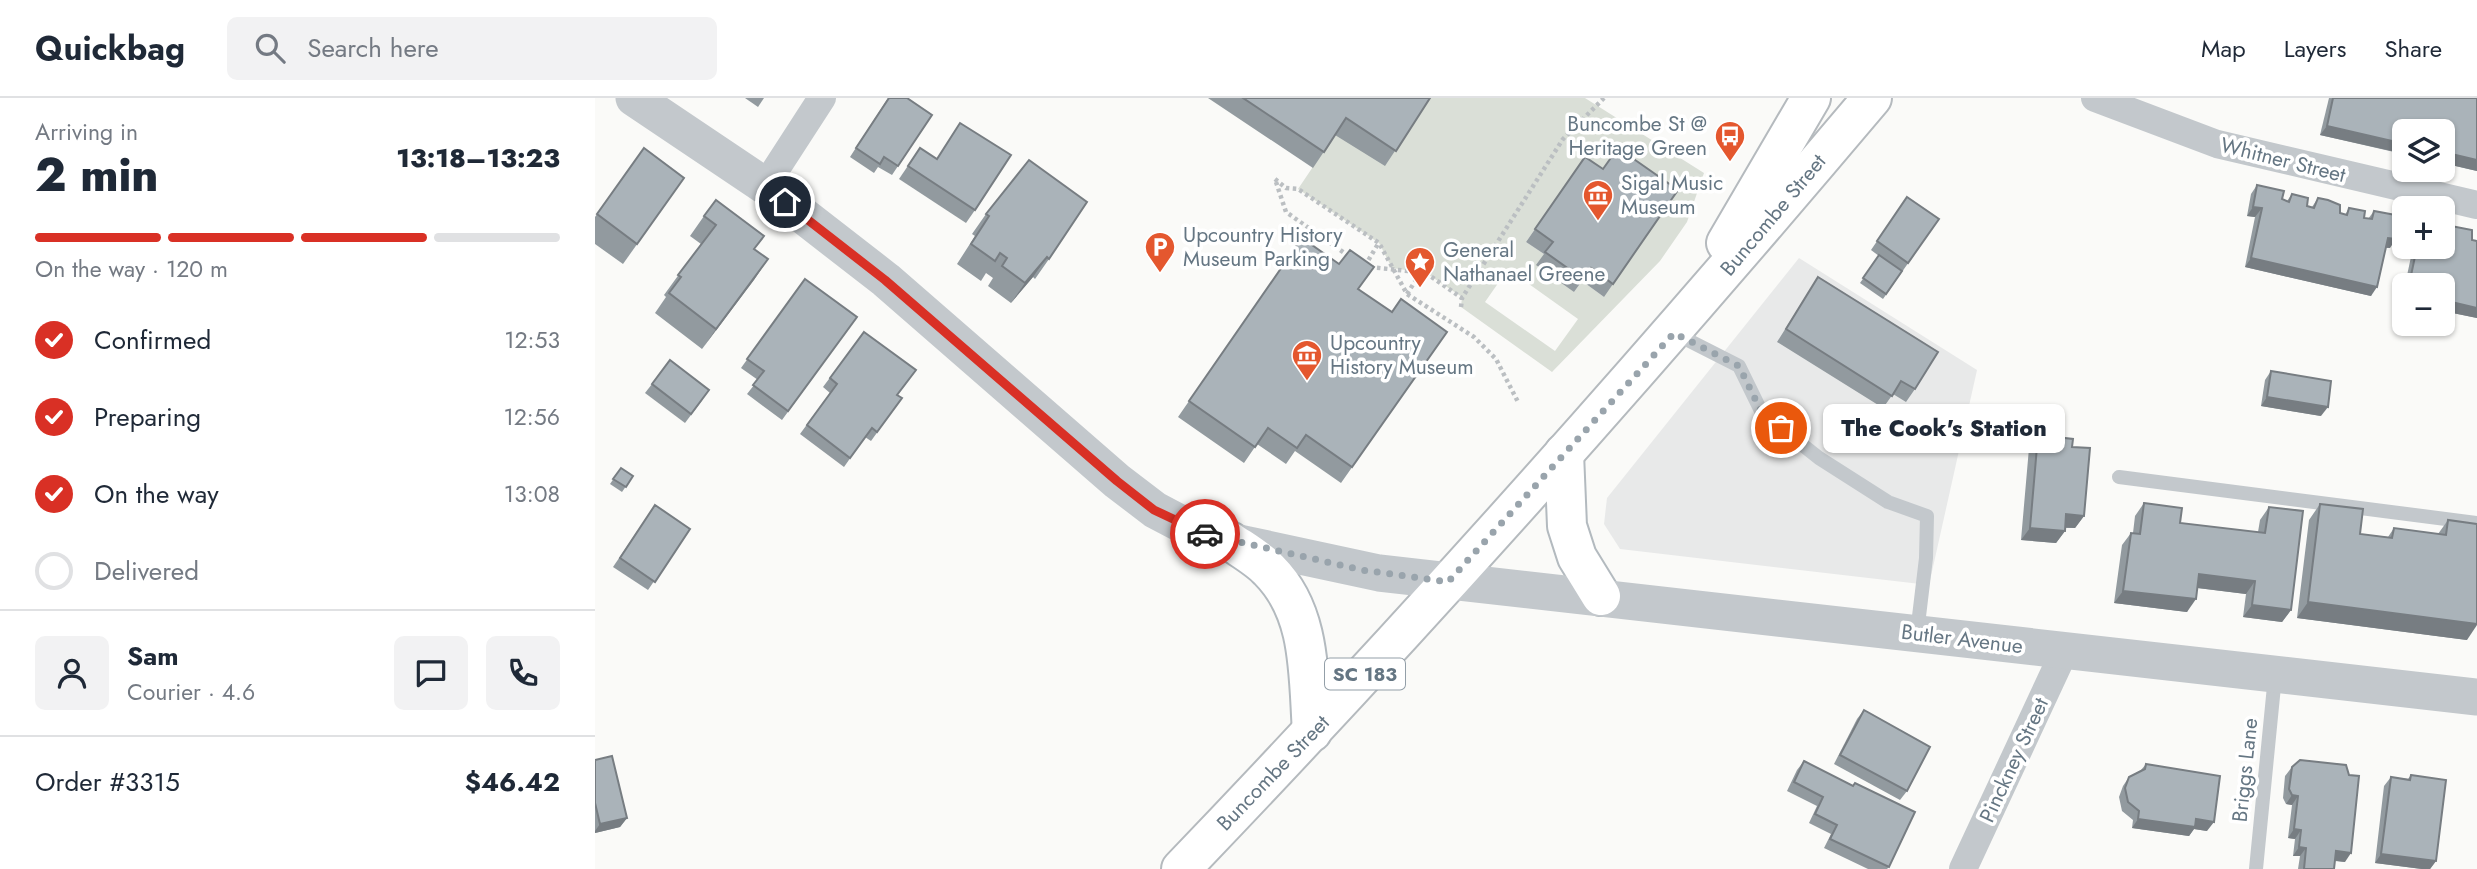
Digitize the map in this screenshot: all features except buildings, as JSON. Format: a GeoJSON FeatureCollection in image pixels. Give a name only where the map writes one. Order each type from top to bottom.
{"type":"FeatureCollection","features":[{"type":"Feature","properties":{"kind":"main road","name":"Buncombe Street"},"geometry":{"type":"LineString","coordinates":[[1674,333],[1811,98]]}},
{"type":"Feature","properties":{"kind":"main road","name":"Buncombe Street"},"geometry":{"type":"LineString","coordinates":[[1181,869],[1312,732],[1674,333],[1872,98]]}},
{"type":"Feature","properties":{"kind":"main road"},"geometry":{"type":"LineString","coordinates":[[1564,453],[1567,526],[1577,556],[1601,596]]}},
{"type":"Feature","properties":{"kind":"main road"},"geometry":{"type":"LineString","coordinates":[[1230,541],[1268,568],[1291,596],[1305,636],[1312,732]]}},
{"type":"Feature","properties":{"kind":"street","name":"Butler Avenue"},"geometry":{"type":"LineString","coordinates":[[634,98],[765,186],[885,280],[1117,481],[1154,510],[1195,531],[1379,573],[1448,582],[1601,596],[2064,652],[2477,697]]}},
{"type":"Feature","properties":{"kind":"street"},"geometry":{"type":"LineString","coordinates":[[765,186],[822,98]]}},
{"type":"Feature","properties":{"kind":"street","name":"Whitner Street"},"geometry":{"type":"LineString","coordinates":[[2095,98],[2217,144],[2477,205]]}},
{"type":"Feature","properties":{"kind":"street","name":"Pinckney Street"},"geometry":{"type":"LineString","coordinates":[[1963,869],[2064,652]]}},
{"type":"Feature","properties":{"kind":"lane"},"geometry":{"type":"LineString","coordinates":[[1674,333],[1739,366],[1762,413],[1819,458],[1888,502],[1927,516],[1926,558],[1917,634]]}},
{"type":"Feature","properties":{"kind":"lane"},"geometry":{"type":"LineString","coordinates":[[2119,477],[2477,523]]}},
{"type":"Feature","properties":{"kind":"lane","name":"Briggs Lane"},"geometry":{"type":"LineString","coordinates":[[2256,869],[2276,674]]}},
{"type":"Feature","properties":{"kind":"path"},"geometry":{"type":"LineString","coordinates":[[1461,307],[1462,298],[1563,139],[1604,98]]}},
{"type":"Feature","properties":{"kind":"path"},"geometry":{"type":"LineString","coordinates":[[1462,298],[1421,272],[1392,268],[1364,267],[1286,212],[1275,179],[1286,188],[1298,189],[1379,243],[1392,268],[1407,294],[1474,337],[1496,359],[1518,402]]}},
{"type":"Feature","properties":{"kind":"path"},"geometry":{"type":"LineString","coordinates":[[1364,267],[1379,243]]}},
{"type":"Feature","properties":{"kind":"path"},"geometry":{"type":"LineString","coordinates":[[1407,294],[1421,272]]}},
{"type":"Feature","properties":{"kind":"shaded area"},"geometry":{"type":"Polygon","coordinates":[[[1429,98],[1585,98],[1704,173],[1687,222],[1660,261],[1552,372],[1461,307],[1462,297],[1426,273],[1392,268],[1379,243],[1298,189],[1335,134],[1429,98]],[[1576,170],[1526,242],[1544,254],[1574,292],[1582,281],[1604,297],[1594,182],[1576,170]],[[1508,269],[1485,302],[1555,351],[1578,319],[1508,269]]]}},
{"type":"Feature","properties":{"kind":"shaded area"},"geometry":{"type":"Polygon","coordinates":[[[1799,258],[1977,370],[1929,585],[1620,549],[1604,524],[1607,498],[1799,258]]]}},
{"type":"Feature","properties":{"kind":"way so far"},"geometry":{"type":"LineString","coordinates":[[1205,534],[1362,570],[1448,582],[1674,333],[1739,366],[1762,413],[1781,428]]}},
{"type":"Feature","properties":{"kind":"place","name":"Buncombe St @ Heritage Green"},"geometry":{"type":"Point","coordinates":[1730,163]}},
{"type":"Feature","properties":{"kind":"place","name":"Sigal Music Museum"},"geometry":{"type":"Point","coordinates":[1598,222]}},
{"type":"Feature","properties":{"kind":"place","name":"Upcountry History Museum Parking"},"geometry":{"type":"Point","coordinates":[1160,274]}},
{"type":"Feature","properties":{"kind":"place","name":"General Nathanael Greene"},"geometry":{"type":"Point","coordinates":[1420,289]}},
{"type":"Feature","properties":{"kind":"place","name":"Upcountry History Museum"},"geometry":{"type":"Point","coordinates":[1307,382]}},
{"type":"Feature","properties":{"kind":"place","name":"The Cook's Station"},"geometry":{"type":"Point","coordinates":[1781,428]}},
{"type":"Feature","properties":{"kind":"route"},"geometry":{"type":"LineString","coordinates":[[785,202],[885,280],[1117,481],[1154,510],[1205,534]]}}]}
